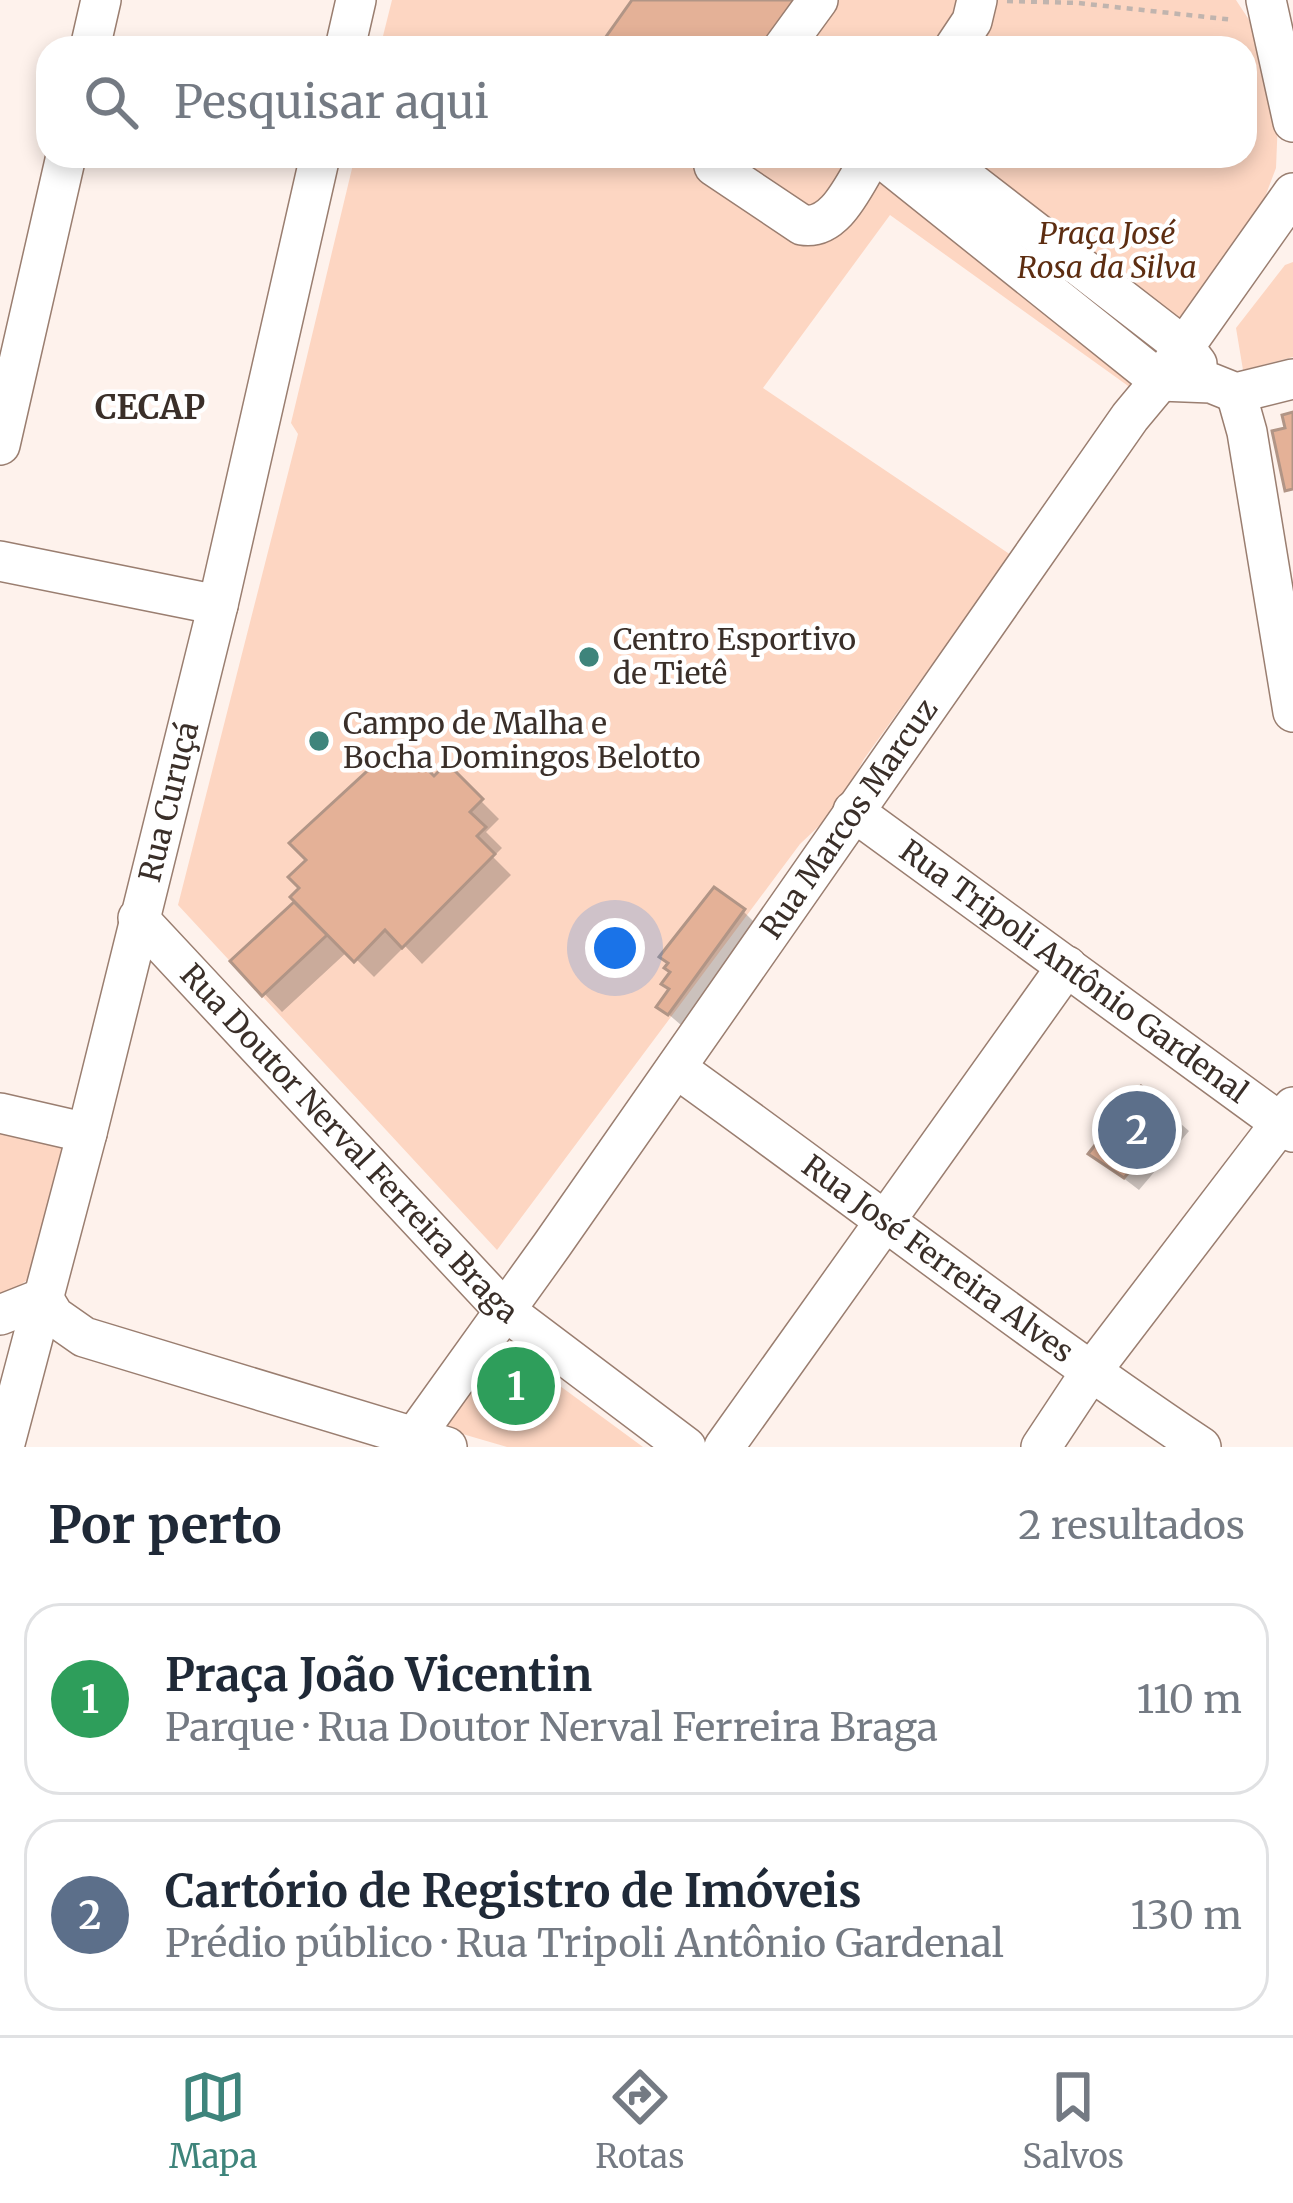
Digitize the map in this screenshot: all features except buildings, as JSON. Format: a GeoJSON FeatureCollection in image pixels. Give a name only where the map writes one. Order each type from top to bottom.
{"type":"FeatureCollection","features":[{"type":"Feature","properties":{"kind":"street"},"geometry":{"type":"LineString","coordinates":[[101,0],[103,36]]}},
{"type":"Feature","properties":{"kind":"street"},"geometry":{"type":"LineString","coordinates":[[348,36],[356,0]]}},
{"type":"Feature","properties":{"kind":"street"},"geometry":{"type":"LineString","coordinates":[[792,36],[818,0]]}},
{"type":"Feature","properties":{"kind":"street"},"geometry":{"type":"LineString","coordinates":[[962,36],[977,0]]}},
{"type":"Feature","properties":{"kind":"street"},"geometry":{"type":"LineString","coordinates":[[1270,13],[1293,122]]}},
{"type":"Feature","properties":{"kind":"street"},"geometry":{"type":"LineString","coordinates":[[0,445],[63,168]]}},
{"type":"Feature","properties":{"kind":"street","name":"Rua Curuçá"},"geometry":{"type":"LineString","coordinates":[[4,1447],[18,1308],[87,1133],[218,605],[317,168]]}},
{"type":"Feature","properties":{"kind":"street"},"geometry":{"type":"LineString","coordinates":[[717,168],[802,226],[814,227],[832,218],[867,168]]}},
{"type":"Feature","properties":{"kind":"street"},"geometry":{"type":"LineString","coordinates":[[890,168],[1160,381],[1223,388],[1293,379]]}},
{"type":"Feature","properties":{"kind":"street"},"geometry":{"type":"LineString","coordinates":[[953,168],[1184,347],[1223,388],[1247,432],[1293,712]]}},
{"type":"Feature","properties":{"kind":"street","name":"Rua Marcos Marcuz"},"geometry":{"type":"LineString","coordinates":[[423,1444],[503,1309],[1130,417],[1293,193]]}},
{"type":"Feature","properties":{"kind":"street"},"geometry":{"type":"LineString","coordinates":[[0,561],[218,605]]}},
{"type":"Feature","properties":{"kind":"street","name":"Rua Tripoli Antônio Gardenal"},"geometry":{"type":"LineString","coordinates":[[853,811],[1289,1120]]}},
{"type":"Feature","properties":{"kind":"street","name":"Rua Doutor Nerval Ferreira Braga"},"geometry":{"type":"LineString","coordinates":[[138,918],[503,1309],[686,1447]]}},
{"type":"Feature","properties":{"kind":"street"},"geometry":{"type":"LineString","coordinates":[[724,1447],[1067,966]]}},
{"type":"Feature","properties":{"kind":"street","name":"Rua José Ferreira Alves"},"geometry":{"type":"LineString","coordinates":[[676,1068],[1090,1373],[1201,1447]]}},
{"type":"Feature","properties":{"kind":"street"},"geometry":{"type":"LineString","coordinates":[[0,1113],[87,1133]]}},
{"type":"Feature","properties":{"kind":"street"},"geometry":{"type":"LineString","coordinates":[[1041,1447],[1090,1373],[1289,1120]]}},
{"type":"Feature","properties":{"kind":"street"},"geometry":{"type":"LineString","coordinates":[[18,1308],[54,1316],[84,1337],[423,1444]]}},
{"type":"Feature","properties":{"kind":"street"},"geometry":{"type":"LineString","coordinates":[[14,1360],[58,1340],[84,1337]]}},
{"type":"Feature","properties":{"kind":"path"},"geometry":{"type":"LineString","coordinates":[[977,0],[1270,13]]}},
{"type":"Feature","properties":{"kind":"green space","name":"Centro Esportivo de Tietê"},"geometry":{"type":"Polygon","coordinates":[[[392,0],[1236,0],[1257,36],[383,36],[392,0]]]}},
{"type":"Feature","properties":{"kind":"green space","name":"Centro Esportivo de Tietê"},"geometry":{"type":"Polygon","coordinates":[[[1257,37],[1278,119],[1276,168],[1262,205],[1131,388],[890,215],[763,388],[1011,555],[864,759],[836,810],[800,844],[497,1250],[178,905],[298,434],[291,423],[352,168],[1257,168],[1257,37]]]}},
{"type":"Feature","properties":{"kind":"green space"},"geometry":{"type":"Polygon","coordinates":[[[1293,262],[1293,357],[1243,370],[1236,328],[1285,265],[1293,262]]]}},
{"type":"Feature","properties":{"kind":"green space"},"geometry":{"type":"Polygon","coordinates":[[[0,1131],[71,1149],[33,1276],[0,1299],[0,1131]]]}},
{"type":"Feature","properties":{"kind":"green space"},"geometry":{"type":"Polygon","coordinates":[[[503,1344],[643,1447],[507,1447],[442,1428],[503,1344]]]}},
{"type":"Feature","properties":{"kind":"place","name":"Centro Esportivo de Tietê"},"geometry":{"type":"Point","coordinates":[589,657]}},
{"type":"Feature","properties":{"kind":"place","name":"Campo de Malha e Bocha Domingos Belotto"},"geometry":{"type":"Point","coordinates":[319,741]}},
{"type":"Feature","properties":{"kind":"place","name":"Cartório de Registro de Imóveis"},"geometry":{"type":"Point","coordinates":[1137,1130]}},
{"type":"Feature","properties":{"kind":"place","name":"Praça João Vicentin"},"geometry":{"type":"Point","coordinates":[516,1386]}},
{"type":"Feature","properties":{"kind":"district","name":"CECAP"},"geometry":{"type":"Point","coordinates":[150,407]}},
{"type":"Feature","properties":{"kind":"park label","name":"Praça José Rosa da Silva"},"geometry":{"type":"Point","coordinates":[1107,251]}}]}
